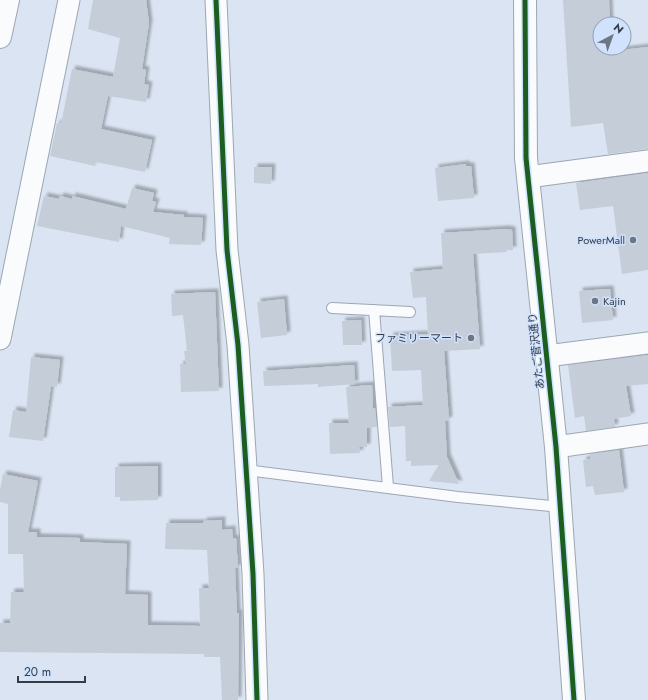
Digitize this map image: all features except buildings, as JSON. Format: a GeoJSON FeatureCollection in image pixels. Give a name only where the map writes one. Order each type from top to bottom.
{"type":"FeatureCollection","features":[{"type":"Feature","properties":{"kind":"main road"},"geometry":{"type":"LineString","coordinates":[[0,37],[8,0]]}},
{"type":"Feature","properties":{"kind":"main road","name":"あたご菅沢通り"},"geometry":{"type":"LineString","coordinates":[[525,0],[524,108],[528,177],[556,447],[574,700]]}},
{"type":"Feature","properties":{"kind":"street"},"geometry":{"type":"LineString","coordinates":[[0,339],[69,0]]}},
{"type":"Feature","properties":{"kind":"street"},"geometry":{"type":"LineString","coordinates":[[216,0],[227,250],[238,345],[253,574],[257,700]]}},
{"type":"Feature","properties":{"kind":"street"},"geometry":{"type":"LineString","coordinates":[[528,177],[648,162]]}},
{"type":"Feature","properties":{"kind":"street"},"geometry":{"type":"LineString","coordinates":[[547,356],[648,343]]}},
{"type":"Feature","properties":{"kind":"street"},"geometry":{"type":"LineString","coordinates":[[556,447],[648,434]]}},
{"type":"Feature","properties":{"kind":"lane"},"geometry":{"type":"LineString","coordinates":[[332,308],[410,312]]}},
{"type":"Feature","properties":{"kind":"lane"},"geometry":{"type":"LineString","coordinates":[[374,310],[388,487]]}},
{"type":"Feature","properties":{"kind":"lane"},"geometry":{"type":"LineString","coordinates":[[246,470],[458,497],[561,507]]}},
{"type":"Feature","properties":{"kind":"cycle path"},"geometry":{"type":"LineString","coordinates":[[216,0],[227,250],[238,345],[253,574],[257,700]]}},
{"type":"Feature","properties":{"kind":"cycle path"},"geometry":{"type":"LineString","coordinates":[[525,0],[526,158],[556,447],[574,700]]}},
{"type":"Feature","properties":{"kind":"place","name":"PowerMall"},"geometry":{"type":"Point","coordinates":[633,240]}},
{"type":"Feature","properties":{"kind":"place","name":"Kajin"},"geometry":{"type":"Point","coordinates":[595,301]}},
{"type":"Feature","properties":{"kind":"place","name":"ファミリーマート"},"geometry":{"type":"Point","coordinates":[471,338]}}]}
